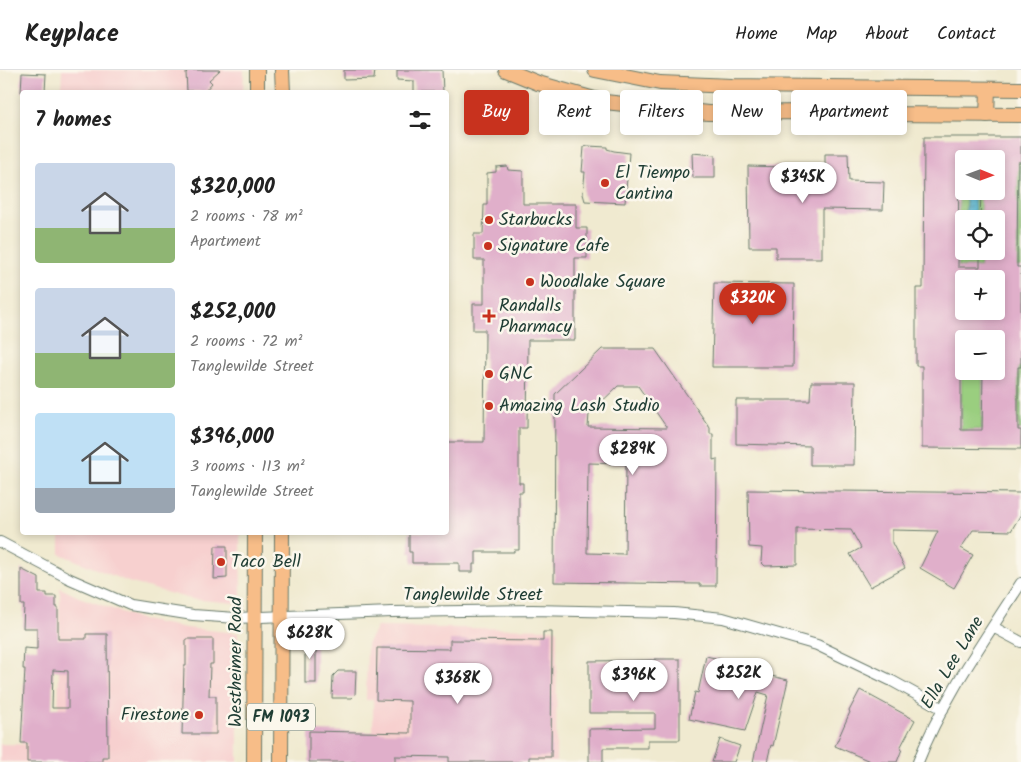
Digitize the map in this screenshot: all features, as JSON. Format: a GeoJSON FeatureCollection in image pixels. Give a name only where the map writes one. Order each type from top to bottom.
{"type":"FeatureCollection","features":[{"type":"Feature","properties":{"kind":"main road"},"geometry":{"type":"LineString","coordinates":[[257,70],[257,90]]}},
{"type":"Feature","properties":{"kind":"main road"},"geometry":{"type":"LineString","coordinates":[[282,70],[282,90]]}},
{"type":"Feature","properties":{"kind":"main road"},"geometry":{"type":"LineString","coordinates":[[506,70],[538,83],[604,102],[708,113],[815,112],[1021,115]]}},
{"type":"Feature","properties":{"kind":"main road"},"geometry":{"type":"LineString","coordinates":[[595,70],[660,83],[732,86],[1021,89]]}},
{"type":"Feature","properties":{"kind":"main road"},"geometry":{"type":"LineString","coordinates":[[987,115],[988,90]]}},
{"type":"Feature","properties":{"kind":"main road","name":"Westheimer Road"},"geometry":{"type":"LineString","coordinates":[[254,762],[256,535]]}},
{"type":"Feature","properties":{"kind":"main road","name":"FM 1093"},"geometry":{"type":"LineString","coordinates":[[280,762],[282,535]]}},
{"type":"Feature","properties":{"kind":"main road"},"geometry":{"type":"LineString","coordinates":[[254,747],[264,762]]}},
{"type":"Feature","properties":{"kind":"street","name":"Tanglewilde Street"},"geometry":{"type":"LineString","coordinates":[[0,542],[70,578],[130,605],[193,615],[256,618],[385,612],[532,610],[674,613],[723,618],[817,645],[892,681],[943,709]]}},
{"type":"Feature","properties":{"kind":"street","name":"Ella Lee Lane"},"geometry":{"type":"LineString","coordinates":[[918,762],[925,743],[943,709],[980,645],[1021,583]]}},
{"type":"Feature","properties":{"kind":"street"},"geometry":{"type":"LineString","coordinates":[[993,627],[1021,642]]}},
{"type":"Feature","properties":{"kind":"shaded area"},"geometry":{"type":"Polygon","coordinates":[[[62,70],[244,70],[243,90],[61,90],[62,70]]]}},
{"type":"Feature","properties":{"kind":"shaded area"},"geometry":{"type":"Polygon","coordinates":[[[60,535],[240,535],[241,594],[234,603],[191,599],[128,582],[60,554],[60,535]]]}},
{"type":"Feature","properties":{"kind":"shaded area"},"geometry":{"type":"Polygon","coordinates":[[[60,588],[79,597],[143,620],[186,628],[238,633],[238,762],[0,762],[0,744],[58,745],[60,588]]]}},
{"type":"Feature","properties":{"kind":"shaded area"},"geometry":{"type":"Polygon","coordinates":[[[377,627],[557,629],[556,762],[373,762],[373,700],[366,700],[367,644],[377,627]]]}},
{"type":"Feature","properties":{"kind":"green space"},"geometry":{"type":"Polygon","coordinates":[[[1018,162],[1021,162],[1021,267],[1017,267],[1018,162]]]}},
{"type":"Feature","properties":{"kind":"green space"},"geometry":{"type":"Polygon","coordinates":[[[959,200],[981,200],[980,210],[959,210],[959,200]]]}},
{"type":"Feature","properties":{"kind":"green space"},"geometry":{"type":"Polygon","coordinates":[[[958,260],[980,260],[980,267],[958,267],[958,260]]]}},
{"type":"Feature","properties":{"kind":"green space"},"geometry":{"type":"Polygon","coordinates":[[[1018,367],[1021,367],[1021,430],[1018,430],[1018,367]]]}},
{"type":"Feature","properties":{"kind":"green space"},"geometry":{"type":"Polygon","coordinates":[[[961,380],[983,380],[982,430],[961,430],[961,380]]]}},
{"type":"Feature","properties":{"kind":"water"},"geometry":{"type":"Polygon","coordinates":[[[966,200],[974,200],[975,210],[966,209],[966,200]]]}},
{"type":"Feature","properties":{"kind":"building"},"geometry":{"type":"Polygon","coordinates":[[[189,70],[220,70],[209,80],[212,83],[206,90],[187,90],[186,73],[189,70]]]}},
{"type":"Feature","properties":{"kind":"building"},"geometry":{"type":"Polygon","coordinates":[[[344,70],[375,70],[374,79],[344,80],[344,70]]]}},
{"type":"Feature","properties":{"kind":"building"},"geometry":{"type":"Polygon","coordinates":[[[397,70],[442,70],[443,90],[414,90],[414,81],[397,80],[397,70]]]}},
{"type":"Feature","properties":{"kind":"building"},"geometry":{"type":"Polygon","coordinates":[[[22,73],[46,74],[45,90],[21,90],[22,73]]]}},
{"type":"Feature","properties":{"kind":"building"},"geometry":{"type":"Polygon","coordinates":[[[924,137],[1021,137],[1021,162],[1018,162],[1017,267],[1021,267],[1021,367],[1018,367],[1018,430],[1021,430],[1021,449],[922,448],[922,366],[916,366],[916,288],[923,288],[924,137]],[[955,150],[955,200],[959,200],[959,210],[955,210],[955,260],[958,260],[958,267],[980,267],[980,260],[1005,260],[1005,210],[980,210],[981,200],[1005,200],[1005,150],[955,150]],[[955,330],[955,380],[961,380],[961,430],[982,430],[983,380],[1005,380],[1005,330],[955,330]]]}},
{"type":"Feature","properties":{"kind":"building","name":"El Tiempo Cantina"},"geometry":{"type":"Polygon","coordinates":[[[584,147],[607,147],[607,149],[614,151],[629,153],[625,203],[585,201],[583,194],[585,172],[582,172],[584,147]]]}},
{"type":"Feature","properties":{"kind":"building"},"geometry":{"type":"Polygon","coordinates":[[[692,153],[715,155],[715,178],[693,178],[692,153]]]}},
{"type":"Feature","properties":{"kind":"building"},"geometry":{"type":"Polygon","coordinates":[[[825,154],[848,154],[849,181],[884,182],[883,210],[822,209],[822,258],[776,258],[776,247],[749,247],[748,166],[825,168],[825,154]]]}},
{"type":"Feature","properties":{"kind":"building","name":"Woodlake Square"},"geometry":{"type":"Polygon","coordinates":[[[507,166],[508,170],[523,171],[523,204],[576,204],[576,228],[587,228],[587,258],[575,258],[575,340],[528,340],[527,428],[519,428],[519,483],[523,483],[523,492],[519,492],[519,550],[514,550],[514,552],[476,552],[476,564],[473,564],[473,572],[459,572],[459,563],[412,563],[412,552],[409,552],[409,535],[449,535],[449,442],[484,442],[485,330],[473,330],[473,304],[484,304],[484,260],[474,260],[474,234],[483,234],[484,205],[487,205],[487,173],[496,172],[496,167],[507,166]]]}},
{"type":"Feature","properties":{"kind":"building"},"geometry":{"type":"Polygon","coordinates":[[[714,283],[794,284],[793,367],[712,367],[714,283]]]}},
{"type":"Feature","properties":{"kind":"building"},"geometry":{"type":"Polygon","coordinates":[[[602,349],[655,349],[710,428],[710,434],[713,434],[713,460],[717,459],[716,586],[700,586],[700,584],[554,582],[555,394],[602,349]],[[618,386],[589,414],[588,427],[667,428],[638,386],[618,386]],[[588,463],[587,553],[625,554],[626,464],[588,463]]]}},
{"type":"Feature","properties":{"kind":"building"},"geometry":{"type":"Polygon","coordinates":[[[811,382],[855,382],[854,465],[810,465],[810,446],[736,444],[736,400],[810,400],[811,382]]]}},
{"type":"Feature","properties":{"kind":"building"},"geometry":{"type":"Polygon","coordinates":[[[748,490],[1021,493],[1021,514],[1011,531],[973,530],[961,548],[973,555],[954,588],[920,568],[938,531],[892,530],[892,543],[905,568],[870,587],[850,554],[861,548],[851,530],[797,529],[797,565],[765,566],[761,562],[762,548],[749,547],[748,490]]]}},
{"type":"Feature","properties":{"kind":"building","name":"Taco Bell"},"geometry":{"type":"Polygon","coordinates":[[[215,546],[227,546],[227,578],[214,579],[215,546]]]}},
{"type":"Feature","properties":{"kind":"building"},"geometry":{"type":"Polygon","coordinates":[[[21,569],[39,578],[39,593],[47,593],[47,596],[56,596],[58,639],[86,639],[86,634],[107,634],[108,757],[102,757],[102,762],[27,762],[27,743],[21,743],[25,669],[23,669],[24,648],[37,649],[37,628],[23,628],[24,605],[21,605],[21,569]],[[53,670],[52,708],[68,708],[68,671],[53,670]]]}},
{"type":"Feature","properties":{"kind":"building"},"geometry":{"type":"Polygon","coordinates":[[[543,632],[552,632],[551,757],[529,757],[529,762],[449,762],[449,757],[395,756],[395,762],[309,762],[309,731],[410,733],[410,701],[376,700],[377,648],[450,649],[450,640],[543,641],[543,632]]]}},
{"type":"Feature","properties":{"kind":"building"},"geometry":{"type":"Polygon","coordinates":[[[305,637],[316,637],[316,683],[305,683],[305,637]]]}},
{"type":"Feature","properties":{"kind":"building"},"geometry":{"type":"Polygon","coordinates":[[[186,639],[213,639],[213,664],[210,664],[209,696],[216,696],[216,734],[182,734],[186,639]]]}},
{"type":"Feature","properties":{"kind":"building"},"geometry":{"type":"Polygon","coordinates":[[[706,656],[764,669],[763,674],[788,680],[773,746],[771,745],[767,762],[753,762],[768,695],[758,692],[745,731],[689,719],[695,692],[698,693],[706,656]]]}},
{"type":"Feature","properties":{"kind":"building"},"geometry":{"type":"Polygon","coordinates":[[[680,659],[680,740],[648,740],[648,748],[603,748],[603,762],[589,762],[589,729],[655,728],[655,713],[589,713],[589,661],[680,659]]]}},
{"type":"Feature","properties":{"kind":"building"},"geometry":{"type":"Polygon","coordinates":[[[338,671],[356,671],[355,695],[352,698],[332,698],[333,676],[338,671]]]}},
{"type":"Feature","properties":{"kind":"building"},"geometry":{"type":"Polygon","coordinates":[[[860,690],[915,720],[900,748],[902,749],[897,762],[872,762],[835,746],[860,690]]]}},
{"type":"Feature","properties":{"kind":"building"},"geometry":{"type":"Polygon","coordinates":[[[720,739],[740,746],[734,762],[712,762],[720,739]]]}},
{"type":"Feature","properties":{"kind":"place","name":"El Tiempo Cantina"},"geometry":{"type":"Point","coordinates":[605,183]}},
{"type":"Feature","properties":{"kind":"place","name":"Starbucks"},"geometry":{"type":"Point","coordinates":[489,220]}},
{"type":"Feature","properties":{"kind":"place","name":"Signature Cafe"},"geometry":{"type":"Point","coordinates":[488,246]}},
{"type":"Feature","properties":{"kind":"place","name":"Woodlake Square"},"geometry":{"type":"Point","coordinates":[530,282]}},
{"type":"Feature","properties":{"kind":"place","name":"Randalls Pharmacy"},"geometry":{"type":"Point","coordinates":[489,316]}},
{"type":"Feature","properties":{"kind":"place","name":"GNC"},"geometry":{"type":"Point","coordinates":[489,374]}},
{"type":"Feature","properties":{"kind":"place","name":"Amazing Lash Studio"},"geometry":{"type":"Point","coordinates":[489,406]}},
{"type":"Feature","properties":{"kind":"place","name":"Taco Bell"},"geometry":{"type":"Point","coordinates":[221,562]}},
{"type":"Feature","properties":{"kind":"place","name":"Firestone"},"geometry":{"type":"Point","coordinates":[199,715]}}]}
